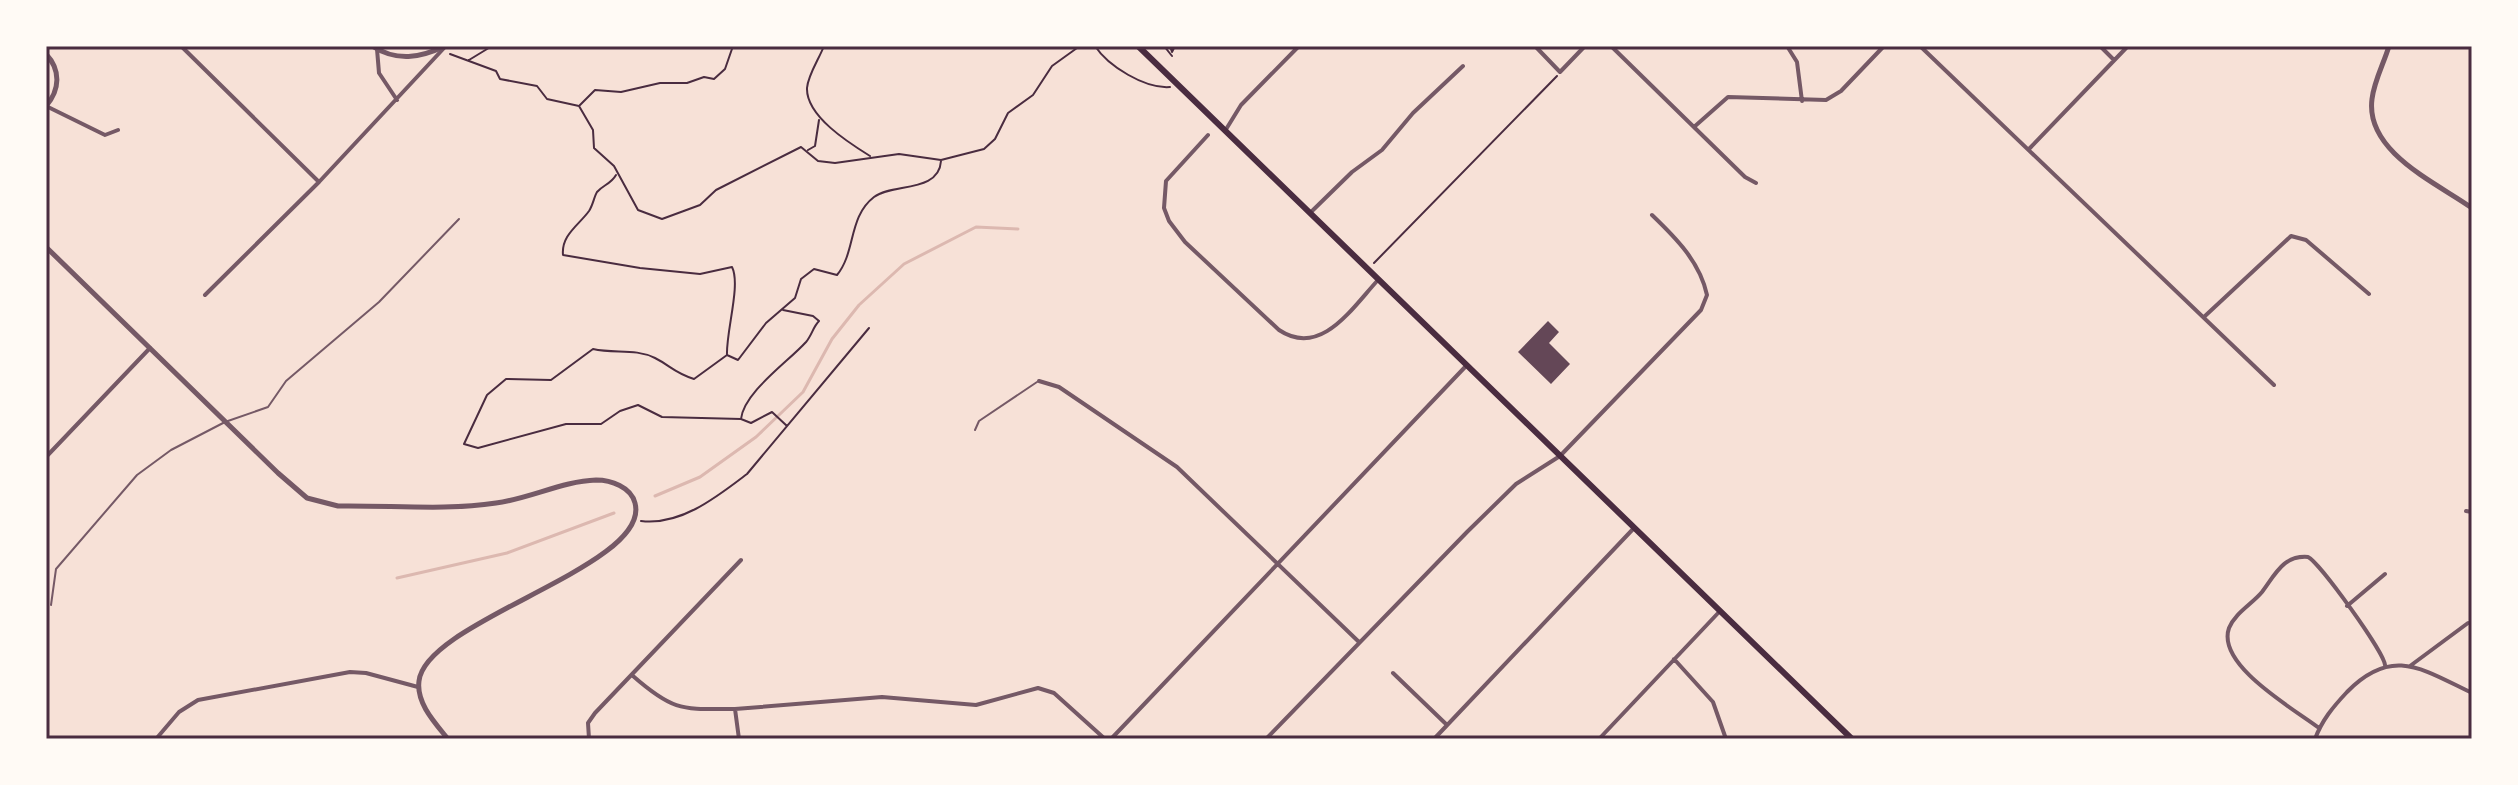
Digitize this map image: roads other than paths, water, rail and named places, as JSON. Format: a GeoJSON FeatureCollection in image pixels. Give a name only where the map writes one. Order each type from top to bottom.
{"type":"FeatureCollection","features":[{"type":"Feature","properties":{"kind":"main road"},"geometry":{"type":"LineString","coordinates":[[1138,46],[1852,739]]}},
{"type":"Feature","properties":{"kind":"street"},"geometry":{"type":"LineString","coordinates":[[181,46],[319,182]]}},
{"type":"Feature","properties":{"kind":"street"},"geometry":{"type":"LineString","coordinates":[[397,100],[379,73],[374,48],[405,58],[445,46]]}},
{"type":"Feature","properties":{"kind":"street"},"geometry":{"type":"LineString","coordinates":[[205,295],[319,182],[445,46]]}},
{"type":"Feature","properties":{"kind":"street"},"geometry":{"type":"LineString","coordinates":[[1225,131],[1241,105],[1299,46]]}},
{"type":"Feature","properties":{"kind":"street"},"geometry":{"type":"LineString","coordinates":[[1535,46],[1560,72],[1585,46]]}},
{"type":"Feature","properties":{"kind":"street"},"geometry":{"type":"LineString","coordinates":[[1611,46],[1756,183]]}},
{"type":"Feature","properties":{"kind":"street"},"geometry":{"type":"LineString","coordinates":[[1787,46],[1797,62],[1802,101]]}},
{"type":"Feature","properties":{"kind":"street"},"geometry":{"type":"LineString","coordinates":[[1694,127],[1728,97],[1826,100],[1841,91],[1884,46]]}},
{"type":"Feature","properties":{"kind":"street"},"geometry":{"type":"LineString","coordinates":[[1920,46],[2274,385]]}},
{"type":"Feature","properties":{"kind":"street"},"geometry":{"type":"LineString","coordinates":[[2100,46],[2114,60]]}},
{"type":"Feature","properties":{"kind":"street"},"geometry":{"type":"LineString","coordinates":[[2029,149],[2128,46]]}},
{"type":"Feature","properties":{"kind":"street"},"geometry":{"type":"LineString","coordinates":[[2389,46],[2372,99],[2374,122],[2381,136],[2398,155],[2472,208]]}},
{"type":"Feature","properties":{"kind":"street"},"geometry":{"type":"LineString","coordinates":[[46,54],[55,67],[58,83],[46,106],[105,135],[118,130]]}},
{"type":"Feature","properties":{"kind":"street"},"geometry":{"type":"LineString","coordinates":[[1310,213],[1352,172],[1382,150],[1413,113],[1463,66]]}},
{"type":"Feature","properties":{"kind":"street"},"geometry":{"type":"LineString","coordinates":[[1208,135],[1166,181],[1164,208],[1169,221],[1185,242],[1279,330],[1295,338],[1309,340],[1325,334],[1378,280]]}},
{"type":"Feature","properties":{"kind":"street"},"geometry":{"type":"LineString","coordinates":[[1266,739],[1516,484],[1560,456],[1634,383],[1706,302],[1706,290],[1690,257],[1652,215]]}},
{"type":"Feature","properties":{"kind":"street"},"geometry":{"type":"LineString","coordinates":[[2205,316],[2291,236],[2306,240],[2369,294]]}},
{"type":"Feature","properties":{"kind":"street"},"geometry":{"type":"LineString","coordinates":[[46,247],[307,498],[326,505],[491,504],[593,480],[618,484],[630,494],[636,507],[631,522],[618,542],[599,557],[479,625],[436,653],[422,669],[418,687],[423,703],[448,739]]}},
{"type":"Feature","properties":{"kind":"street"},"geometry":{"type":"LineString","coordinates":[[46,457],[150,348]]}},
{"type":"Feature","properties":{"kind":"street"},"geometry":{"type":"LineString","coordinates":[[633,676],[667,705],[695,709],[735,709],[882,697],[976,705],[1038,688],[1054,693],[1108,739],[1466,366]]}},
{"type":"Feature","properties":{"kind":"street"},"geometry":{"type":"LineString","coordinates":[[1039,381],[1059,387],[1177,467],[1359,642]]}},
{"type":"Feature","properties":{"kind":"street"},"geometry":{"type":"LineString","coordinates":[[1434,739],[1634,528]]}},
{"type":"Feature","properties":{"kind":"street"},"geometry":{"type":"LineString","coordinates":[[2319,728],[2249,676],[2231,653],[2228,632],[2238,615],[2260,594],[2284,563],[2293,558],[2308,557],[2320,565],[2346,606],[2378,645],[2385,665]]}},
{"type":"Feature","properties":{"kind":"street"},"geometry":{"type":"LineString","coordinates":[[589,739],[587,732],[591,718],[741,560]]}},
{"type":"Feature","properties":{"kind":"street"},"geometry":{"type":"LineString","coordinates":[[2346,606],[2385,574]]}},
{"type":"Feature","properties":{"kind":"street"},"geometry":{"type":"LineString","coordinates":[[1599,739],[1720,611]]}},
{"type":"Feature","properties":{"kind":"street"},"geometry":{"type":"LineString","coordinates":[[2410,666],[2468,623]]}},
{"type":"Feature","properties":{"kind":"street"},"geometry":{"type":"LineString","coordinates":[[1674,659],[1713,702],[1726,739]]}},
{"type":"Feature","properties":{"kind":"street"},"geometry":{"type":"LineString","coordinates":[[2315,739],[2319,728],[2362,677],[2385,665],[2410,666],[2472,693]]}},
{"type":"Feature","properties":{"kind":"street"},"geometry":{"type":"LineString","coordinates":[[156,739],[179,712],[207,698],[350,672],[366,673],[418,687]]}},
{"type":"Feature","properties":{"kind":"street"},"geometry":{"type":"LineString","coordinates":[[1393,673],[1447,725]]}},
{"type":"Feature","properties":{"kind":"street"},"geometry":{"type":"LineString","coordinates":[[735,709],[739,739]]}},
{"type":"Feature","properties":{"kind":"lane"},"geometry":{"type":"LineString","coordinates":[[51,605],[56,569],[137,475],[171,450],[225,422],[268,407],[286,381],[379,302],[459,219]]}},
{"type":"Feature","properties":{"kind":"lane"},"geometry":{"type":"LineString","coordinates":[[975,430],[979,421],[1039,381]]}},
{"type":"Feature","properties":{"kind":"waterway"},"geometry":{"type":"LineString","coordinates":[[655,496],[700,477],[756,437],[803,392],[832,339],[859,305],[904,264],[976,227],[1018,229]]}},
{"type":"Feature","properties":{"kind":"waterway"},"geometry":{"type":"LineString","coordinates":[[397,578],[507,553],[614,513]]}}]}
